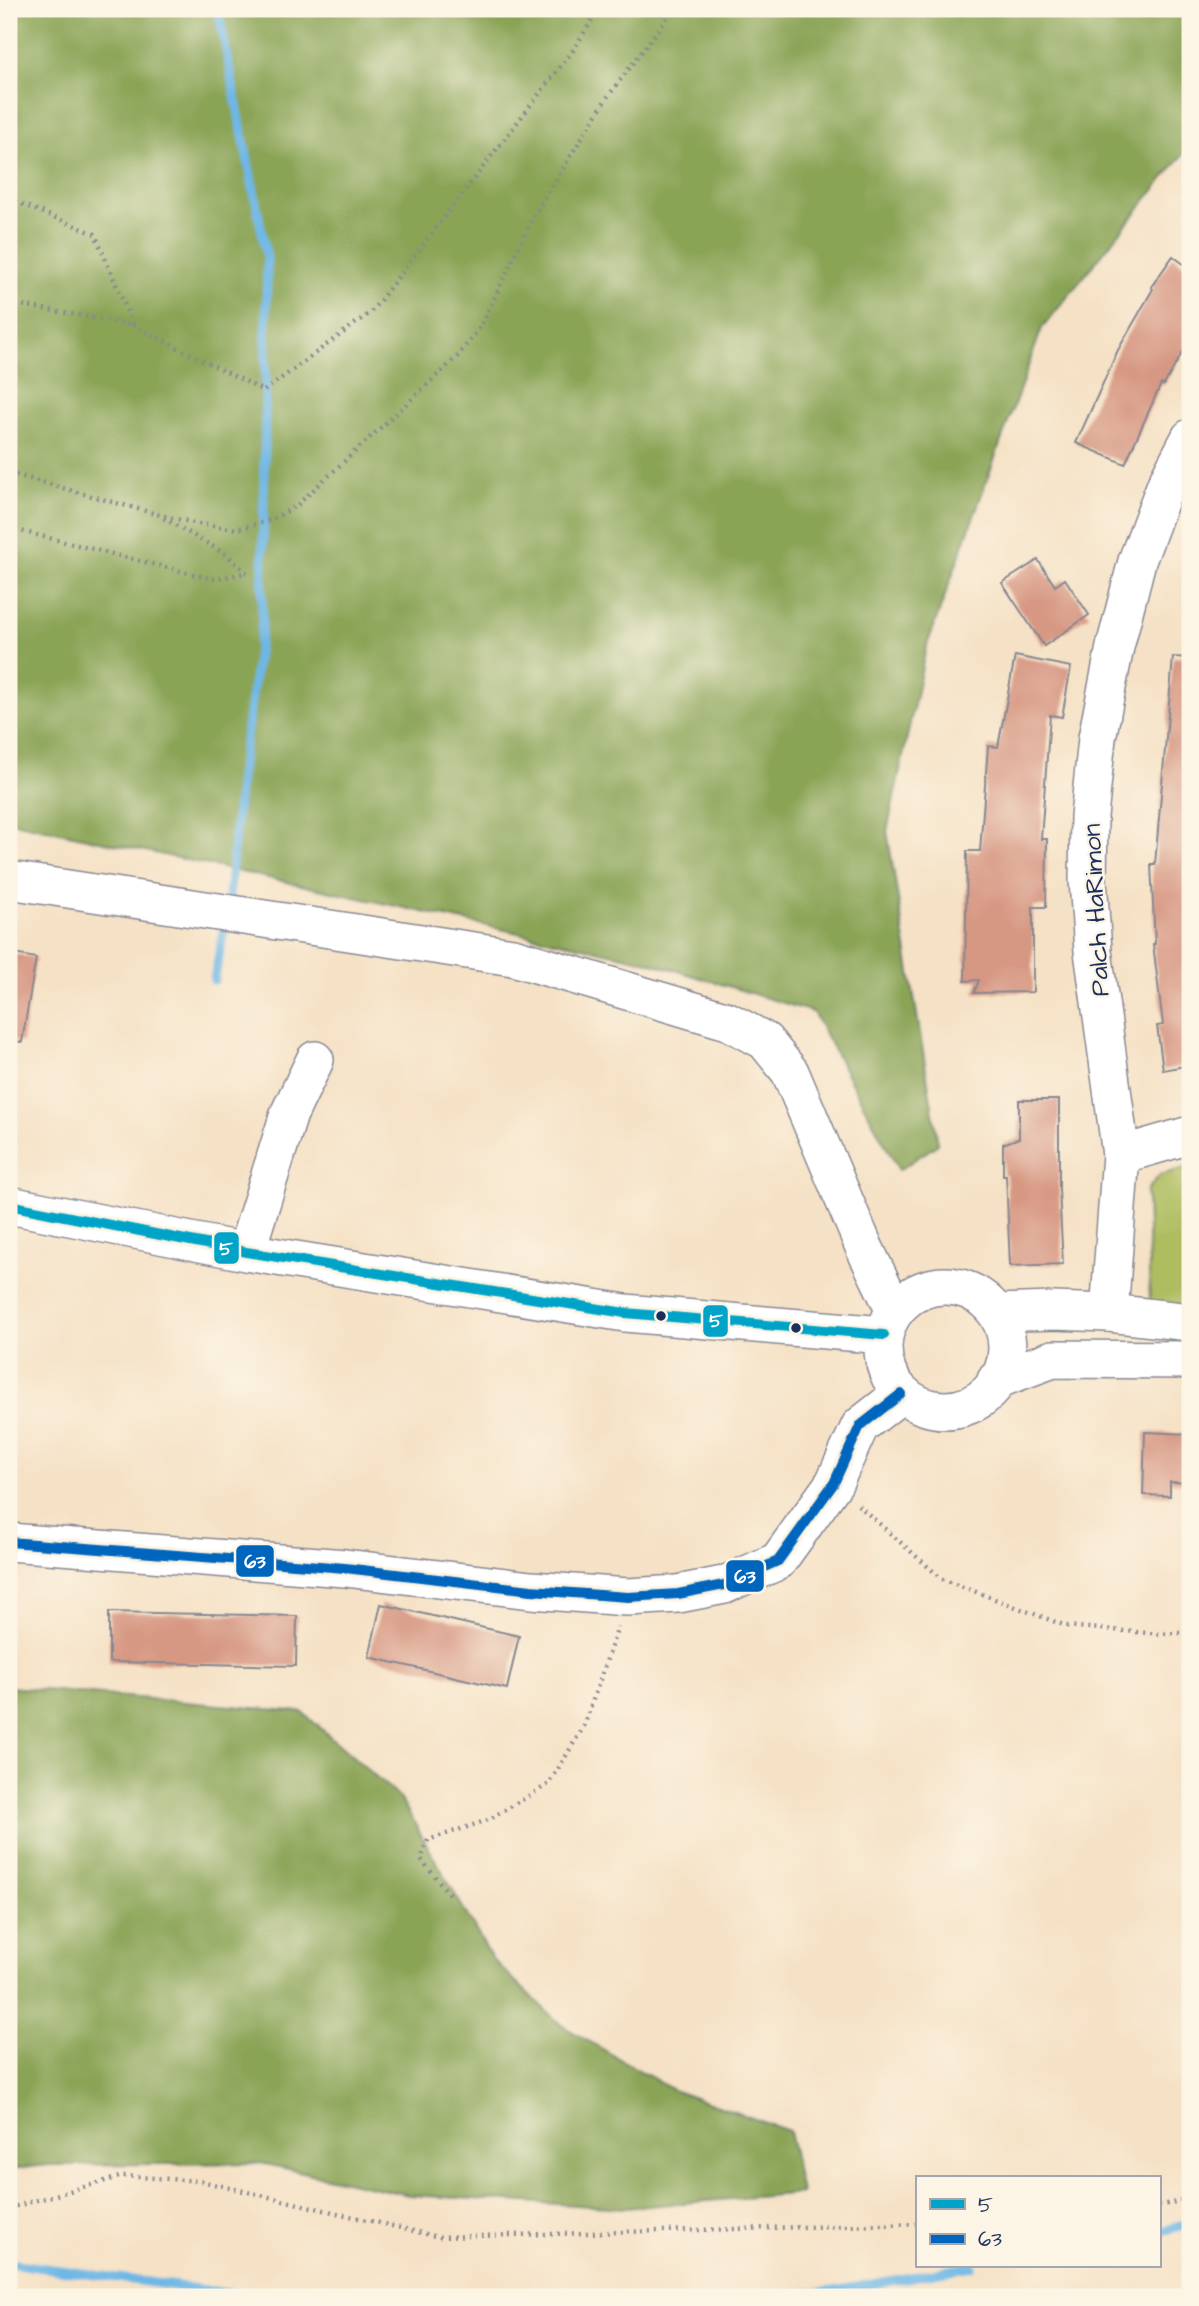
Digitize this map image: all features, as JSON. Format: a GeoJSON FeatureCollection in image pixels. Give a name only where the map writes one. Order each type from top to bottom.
{"type":"FeatureCollection","features":[{"type":"Feature","properties":{"kind":"street","name":"Palch HaRimon"},"geometry":{"type":"LineString","coordinates":[[1109,1313],[1121,1155],[1093,951],[1088,880],[1090,804],[1097,738],[1115,647],[1137,561],[1166,484],[1190,438]]}},
{"type":"Feature","properties":{"kind":"street"},"geometry":{"type":"LineString","coordinates":[[9,880],[513,957],[727,1021],[765,1041],[790,1072],[864,1247],[889,1323],[883,1357],[889,1377],[901,1394],[919,1406],[940,1411],[968,1407],[986,1395],[1007,1359],[1007,1337],[997,1313],[970,1291],[948,1286],[927,1289],[911,1296],[889,1323]]}},
{"type":"Feature","properties":{"kind":"street"},"geometry":{"type":"LineString","coordinates":[[246,1252],[289,1114],[315,1060]]}},
{"type":"Feature","properties":{"kind":"street"},"geometry":{"type":"LineString","coordinates":[[1121,1155],[1190,1135]]}},
{"type":"Feature","properties":{"kind":"street"},"geometry":{"type":"LineString","coordinates":[[9,1205],[246,1252],[625,1314],[889,1323]]}},
{"type":"Feature","properties":{"kind":"street"},"geometry":{"type":"LineString","coordinates":[[997,1313],[1109,1313],[1190,1322]]}},
{"type":"Feature","properties":{"kind":"street"},"geometry":{"type":"LineString","coordinates":[[996,1380],[1052,1359],[1190,1360]]}},
{"type":"Feature","properties":{"kind":"street"},"geometry":{"type":"LineString","coordinates":[[9,1542],[345,1568],[531,1590],[628,1597],[678,1594],[724,1585],[778,1561],[834,1483],[860,1426],[901,1394]]}},
{"type":"Feature","properties":{"kind":"path"},"geometry":{"type":"LineString","coordinates":[[9,303],[133,325],[264,391],[371,312],[574,49],[599,9]]}},
{"type":"Feature","properties":{"kind":"path"},"geometry":{"type":"LineString","coordinates":[[9,473],[156,514],[236,529],[270,521],[296,506],[457,357],[481,326],[534,215],[599,110],[674,9]]}},
{"type":"Feature","properties":{"kind":"path"},"geometry":{"type":"LineString","coordinates":[[9,199],[95,234],[133,325]]}},
{"type":"Feature","properties":{"kind":"path"},"geometry":{"type":"LineString","coordinates":[[9,528],[212,579],[247,573],[227,555],[156,514]]}},
{"type":"Feature","properties":{"kind":"path"},"geometry":{"type":"LineString","coordinates":[[834,1483],[942,1579],[1066,1626],[1160,1634],[1190,1632]]}},
{"type":"Feature","properties":{"kind":"path"},"geometry":{"type":"LineString","coordinates":[[449,1894],[421,1859],[428,1840],[488,1820],[549,1784],[584,1726],[628,1597]]}},
{"type":"Feature","properties":{"kind":"path"},"geometry":{"type":"LineString","coordinates":[[9,2208],[123,2176],[201,2181],[439,2237],[916,2224]]}},
{"type":"Feature","properties":{"kind":"path"},"geometry":{"type":"LineString","coordinates":[[1160,2206],[1190,2199]]}},
{"type":"Feature","properties":{"kind":"green space"},"geometry":{"type":"Polygon","coordinates":[[[9,9],[1190,9],[1190,146],[1042,328],[926,648],[887,831],[938,1144],[899,1170],[813,1012],[642,960],[9,821],[9,9]]]}},
{"type":"Feature","properties":{"kind":"green space"},"geometry":{"type":"Polygon","coordinates":[[[1190,1167],[1190,1310],[1150,1307],[1147,1190],[1160,1175],[1190,1167]]]}},
{"type":"Feature","properties":{"kind":"green space"},"geometry":{"type":"Polygon","coordinates":[[[9,1687],[302,1712],[400,1798],[492,1959],[561,2025],[675,2091],[789,2131],[801,2193],[625,2208],[409,2195],[261,2163],[49,2165],[9,2169],[9,1687]]]}},
{"type":"Feature","properties":{"kind":"building"},"geometry":{"type":"Polygon","coordinates":[[[1173,256],[1190,269],[1190,339],[1164,385],[1161,384],[1125,464],[1076,443],[1118,350],[1153,289],[1151,287],[1173,256]]]}},
{"type":"Feature","properties":{"kind":"building"},"geometry":{"type":"Polygon","coordinates":[[[1038,560],[1055,586],[1065,579],[1089,615],[1044,646],[1002,583],[1038,560]]]}},
{"type":"Feature","properties":{"kind":"building"},"geometry":{"type":"Polygon","coordinates":[[[1015,656],[1071,667],[1062,717],[1050,715],[1041,839],[1047,839],[1046,907],[1033,907],[1033,992],[974,993],[979,980],[965,981],[967,851],[980,851],[988,746],[998,747],[1015,656]]]}},
{"type":"Feature","properties":{"kind":"building"},"geometry":{"type":"Polygon","coordinates":[[[1173,657],[1190,658],[1190,1065],[1163,1070],[1157,1026],[1163,1025],[1153,944],[1151,864],[1155,864],[1173,657]]]}},
{"type":"Feature","properties":{"kind":"building"},"geometry":{"type":"Polygon","coordinates":[[[9,953],[36,958],[22,1042],[9,1041],[9,953]]]}},
{"type":"Feature","properties":{"kind":"building"},"geometry":{"type":"Polygon","coordinates":[[[1019,1100],[1059,1100],[1059,1189],[1063,1264],[1010,1266],[1003,1144],[1019,1138],[1019,1100]]]}},
{"type":"Feature","properties":{"kind":"building"},"geometry":{"type":"Polygon","coordinates":[[[1145,1432],[1190,1434],[1190,1483],[1170,1482],[1170,1496],[1143,1495],[1145,1432]]]}},
{"type":"Feature","properties":{"kind":"building"},"geometry":{"type":"Polygon","coordinates":[[[381,1604],[519,1636],[507,1689],[369,1657],[381,1604]]]}},
{"type":"Feature","properties":{"kind":"building"},"geometry":{"type":"Polygon","coordinates":[[[109,1612],[297,1616],[296,1666],[109,1662],[109,1612]]]}},
{"type":"Feature","properties":{"kind":"waterway"},"geometry":{"type":"LineString","coordinates":[[218,9],[267,258],[262,624],[240,777],[228,907]]}},
{"type":"Feature","properties":{"kind":"waterway"},"geometry":{"type":"LineString","coordinates":[[214,980],[226,920]]}},
{"type":"Feature","properties":{"kind":"waterway"},"geometry":{"type":"LineString","coordinates":[[1160,2232],[1190,2223]]}},
{"type":"Feature","properties":{"kind":"waterway"},"geometry":{"type":"LineString","coordinates":[[9,2263],[256,2297]]}},
{"type":"Feature","properties":{"kind":"waterway"},"geometry":{"type":"LineString","coordinates":[[757,2297],[834,2291],[961,2268]]}},
{"type":"Feature","properties":{"kind":"transit line","name":"5"},"geometry":{"type":"LineString","coordinates":[[9,1205],[246,1252],[625,1313],[884,1335]]}},
{"type":"Feature","properties":{"kind":"transit line","name":"63"},"geometry":{"type":"LineString","coordinates":[[9,1542],[345,1568],[531,1590],[628,1597],[678,1594],[724,1585],[778,1561],[834,1483],[860,1426],[901,1394]]}}]}
